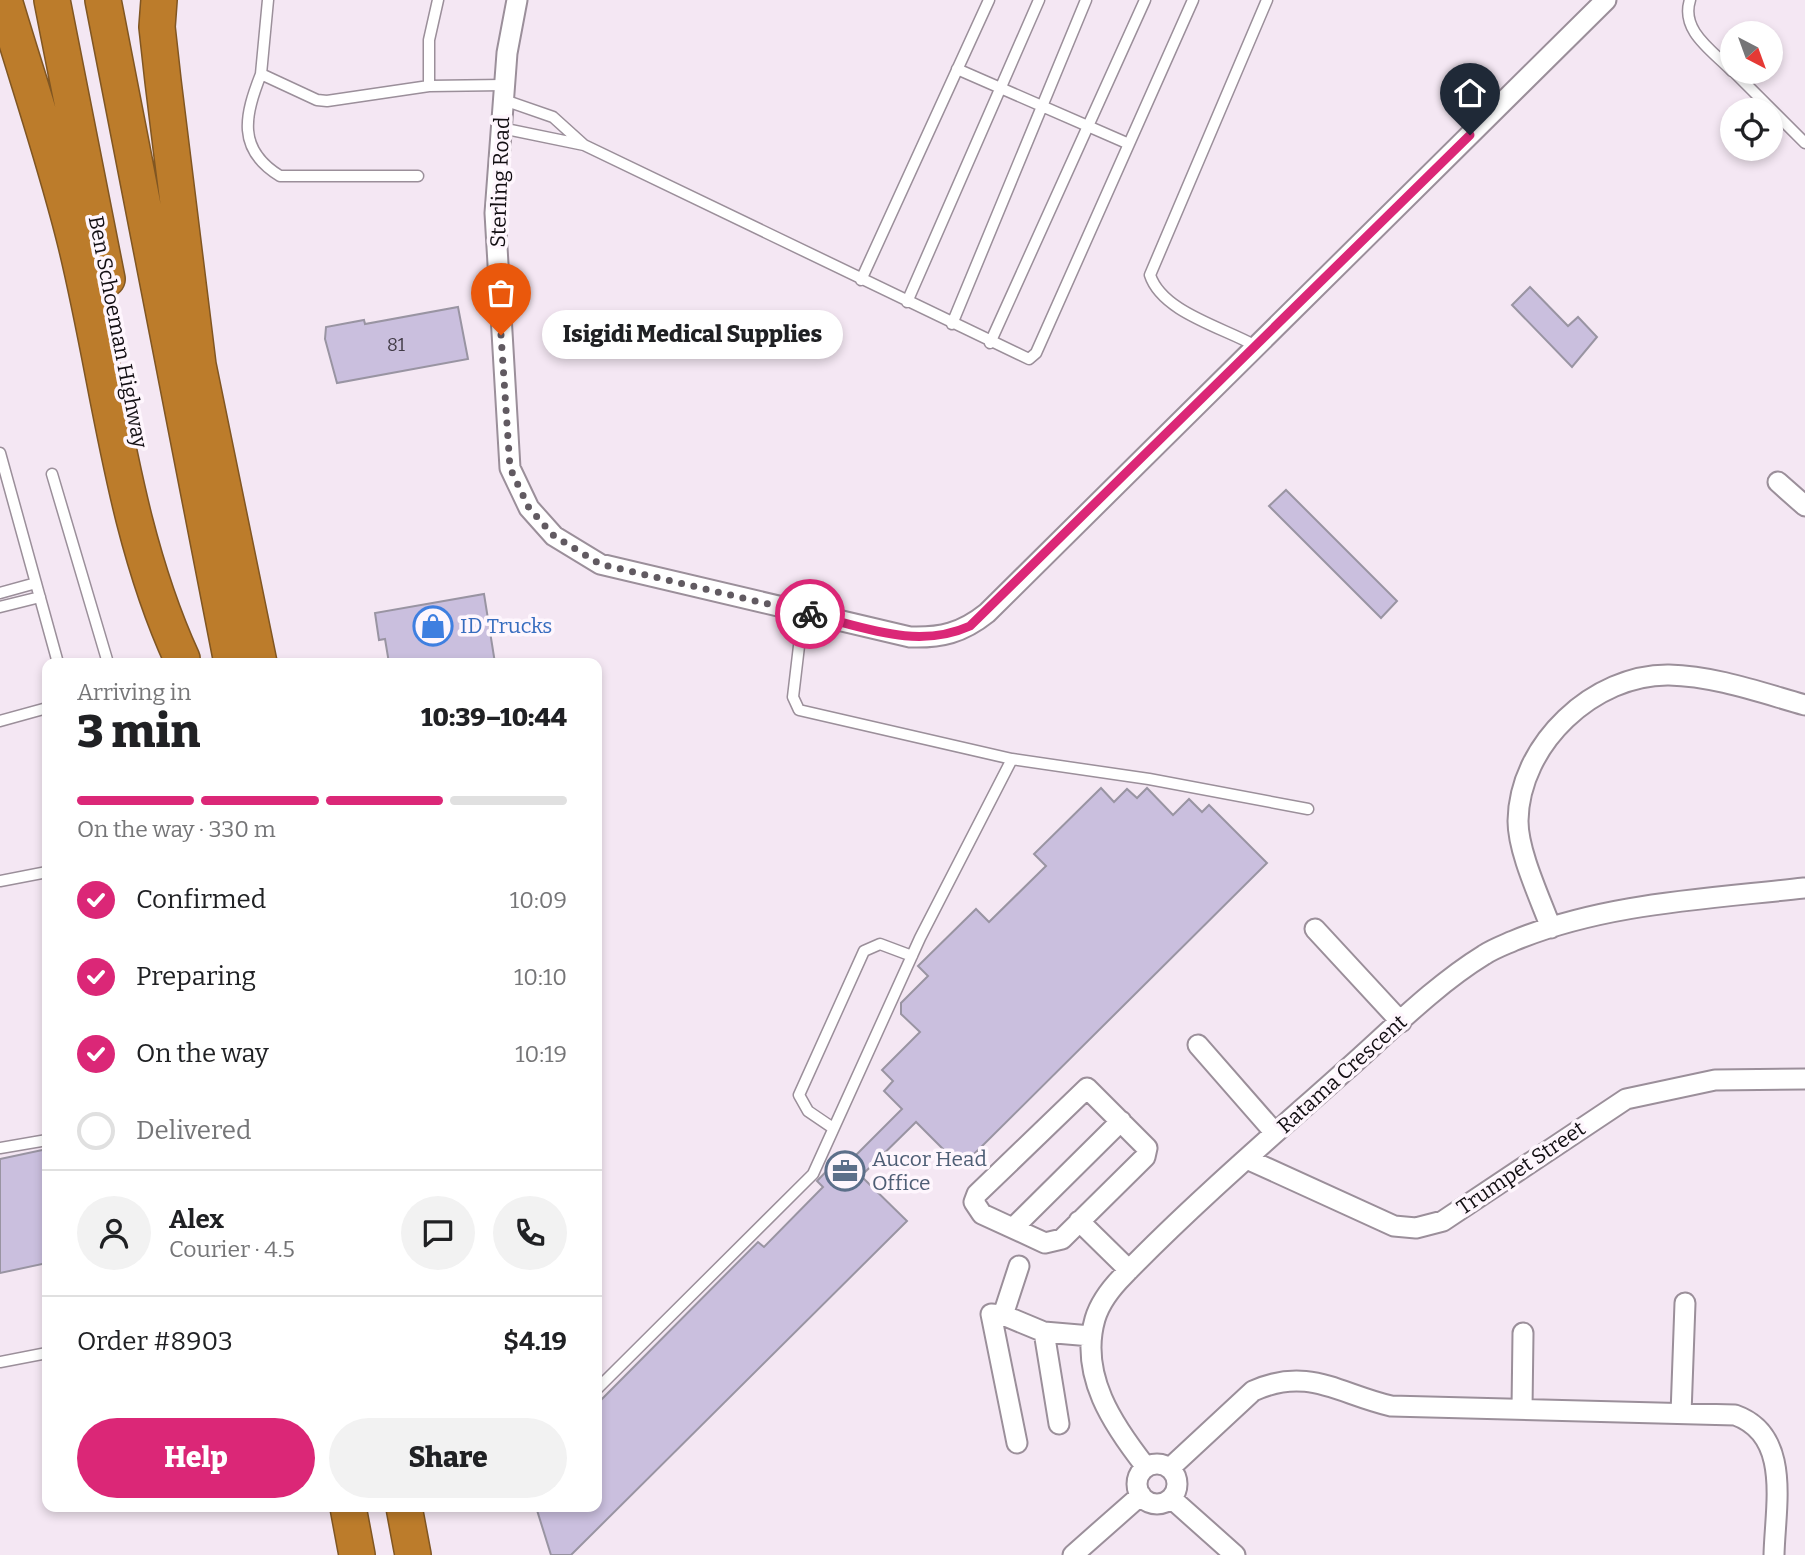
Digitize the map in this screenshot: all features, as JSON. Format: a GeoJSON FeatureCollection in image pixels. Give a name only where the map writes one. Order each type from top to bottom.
{"type":"FeatureCollection","features":[{"type":"Feature","properties":{"kind":"highway"},"geometry":{"type":"LineString","coordinates":[[4,0],[76,243],[130,508],[161,613],[181,658]]}},
{"type":"Feature","properties":{"kind":"highway","name":"Ben Schoeman Highway"},"geometry":{"type":"LineString","coordinates":[[52,0],[181,658]]}},
{"type":"Feature","properties":{"kind":"highway"},"geometry":{"type":"LineString","coordinates":[[103,0],[231,658]]}},
{"type":"Feature","properties":{"kind":"highway"},"geometry":{"type":"LineString","coordinates":[[136,0],[177,280],[198,365],[258,658]]}},
{"type":"Feature","properties":{"kind":"highway"},"geometry":{"type":"LineString","coordinates":[[159,0],[157,27],[198,365]]}},
{"type":"Feature","properties":{"kind":"highway"},"geometry":{"type":"LineString","coordinates":[[349,1512],[357,1555]]}},
{"type":"Feature","properties":{"kind":"highway"},"geometry":{"type":"LineString","coordinates":[[405,1512],[413,1555]]}},
{"type":"Feature","properties":{"kind":"street","name":"Sterling Road"},"geometry":{"type":"LineString","coordinates":[[517,0],[507,53],[495,213],[510,468],[529,508],[554,536],[600,564],[910,637],[935,638],[970,626],[1606,0]]}},
{"type":"Feature","properties":{"kind":"street"},"geometry":{"type":"LineString","coordinates":[[1778,482],[1805,506]]}},
{"type":"Feature","properties":{"kind":"street"},"geometry":{"type":"LineString","coordinates":[[1551,928],[1528,864],[1518,824],[1520,799],[1530,770],[1546,743],[1591,697],[1636,678],[1667,675],[1702,679],[1805,705]]}},
{"type":"Feature","properties":{"kind":"street","name":"Ratama Crescent"},"geometry":{"type":"LineString","coordinates":[[1146,1467],[1105,1405],[1096,1384],[1091,1336],[1096,1316],[1105,1298],[1129,1270],[1275,1133],[1401,1022],[1485,955],[1551,928],[1606,913],[1805,885]]}},
{"type":"Feature","properties":{"kind":"street"},"geometry":{"type":"LineString","coordinates":[[1315,929],[1401,1022]]}},
{"type":"Feature","properties":{"kind":"street"},"geometry":{"type":"LineString","coordinates":[[1198,1045],[1275,1133]]}},
{"type":"Feature","properties":{"kind":"street","name":"Trumpet Street"},"geometry":{"type":"LineString","coordinates":[[1247,1159],[1394,1226],[1416,1228],[1443,1221],[1626,1100],[1715,1080],[1805,1079]]}},
{"type":"Feature","properties":{"kind":"street"},"geometry":{"type":"LineString","coordinates":[[1087,1088],[1148,1152],[1079,1221],[1054,1242],[1045,1243],[982,1214],[974,1202],[977,1194],[1087,1088]]}},
{"type":"Feature","properties":{"kind":"street"},"geometry":{"type":"LineString","coordinates":[[1013,1228],[1121,1121]]}},
{"type":"Feature","properties":{"kind":"street"},"geometry":{"type":"LineString","coordinates":[[1079,1221],[1129,1270]]}},
{"type":"Feature","properties":{"kind":"street"},"geometry":{"type":"LineString","coordinates":[[1003,1314],[1019,1266]]}},
{"type":"Feature","properties":{"kind":"street"},"geometry":{"type":"LineString","coordinates":[[1681,1414],[1685,1303]]}},
{"type":"Feature","properties":{"kind":"street"},"geometry":{"type":"LineString","coordinates":[[1017,1443],[991,1315],[994,1312],[1003,1314],[1044,1332],[1091,1336]]}},
{"type":"Feature","properties":{"kind":"street"},"geometry":{"type":"LineString","coordinates":[[1044,1332],[1059,1424]]}},
{"type":"Feature","properties":{"kind":"street"},"geometry":{"type":"LineString","coordinates":[[1522,1409],[1523,1333]]}},
{"type":"Feature","properties":{"kind":"street"},"geometry":{"type":"LineString","coordinates":[[1170,1468],[1236,1405],[1269,1384],[1300,1380],[1316,1381],[1391,1406],[1735,1415],[1756,1425],[1764,1433],[1774,1454],[1774,1555]]}},
{"type":"Feature","properties":{"kind":"street"},"geometry":{"type":"LineString","coordinates":[[1162,1464],[1170,1468],[1177,1486],[1171,1498],[1155,1504],[1141,1495],[1137,1480],[1146,1467],[1162,1464]]}},
{"type":"Feature","properties":{"kind":"street"},"geometry":{"type":"LineString","coordinates":[[1073,1555],[1141,1495]]}},
{"type":"Feature","properties":{"kind":"street"},"geometry":{"type":"LineString","coordinates":[[1171,1498],[1221,1552]]}},
{"type":"Feature","properties":{"kind":"lane"},"geometry":{"type":"LineString","coordinates":[[268,0],[261,74],[247,109],[249,136],[262,163],[280,176],[418,176]]}},
{"type":"Feature","properties":{"kind":"lane"},"geometry":{"type":"LineString","coordinates":[[429,86],[429,40],[438,0]]}},
{"type":"Feature","properties":{"kind":"lane"},"geometry":{"type":"LineString","coordinates":[[861,280],[989,0]]}},
{"type":"Feature","properties":{"kind":"lane"},"geometry":{"type":"LineString","coordinates":[[907,302],[1039,0]]}},
{"type":"Feature","properties":{"kind":"lane"},"geometry":{"type":"LineString","coordinates":[[952,324],[1086,0]]}},
{"type":"Feature","properties":{"kind":"lane"},"geometry":{"type":"LineString","coordinates":[[990,343],[1145,0]]}},
{"type":"Feature","properties":{"kind":"lane"},"geometry":{"type":"LineString","coordinates":[[501,128],[584,145],[1026,359],[1036,353],[1194,0]]}},
{"type":"Feature","properties":{"kind":"lane"},"geometry":{"type":"LineString","coordinates":[[1256,346],[1172,307],[1154,286],[1150,275],[1268,0]]}},
{"type":"Feature","properties":{"kind":"lane"},"geometry":{"type":"LineString","coordinates":[[1690,0],[1687,9],[1689,27],[1720,58]]}},
{"type":"Feature","properties":{"kind":"lane"},"geometry":{"type":"LineString","coordinates":[[957,69],[1129,144]]}},
{"type":"Feature","properties":{"kind":"lane"},"geometry":{"type":"LineString","coordinates":[[261,74],[317,100],[327,101],[429,86],[504,92],[553,117],[584,145]]}},
{"type":"Feature","properties":{"kind":"lane"},"geometry":{"type":"LineString","coordinates":[[1746,84],[1805,143]]}},
{"type":"Feature","properties":{"kind":"lane"},"geometry":{"type":"LineString","coordinates":[[0,453],[57,658]]}},
{"type":"Feature","properties":{"kind":"lane"},"geometry":{"type":"LineString","coordinates":[[52,474],[107,658]]}},
{"type":"Feature","properties":{"kind":"lane"},"geometry":{"type":"LineString","coordinates":[[0,593],[36,583]]}},
{"type":"Feature","properties":{"kind":"lane"},"geometry":{"type":"LineString","coordinates":[[0,607],[40,597]]}},
{"type":"Feature","properties":{"kind":"lane"},"geometry":{"type":"LineString","coordinates":[[803,612],[793,698],[799,710],[1012,760],[1149,779],[1308,809]]}},
{"type":"Feature","properties":{"kind":"lane"},"geometry":{"type":"LineString","coordinates":[[0,721],[42,709]]}},
{"type":"Feature","properties":{"kind":"lane"},"geometry":{"type":"LineString","coordinates":[[602,1384],[802,1188],[813,1174],[912,956],[1012,760]]}},
{"type":"Feature","properties":{"kind":"lane"},"geometry":{"type":"LineString","coordinates":[[0,881],[42,873]]}},
{"type":"Feature","properties":{"kind":"lane"},"geometry":{"type":"LineString","coordinates":[[833,1128],[808,1111],[799,1095],[836,1010],[864,951],[880,944],[912,956]]}},
{"type":"Feature","properties":{"kind":"lane"},"geometry":{"type":"LineString","coordinates":[[0,1148],[42,1141]]}},
{"type":"Feature","properties":{"kind":"lane"},"geometry":{"type":"LineString","coordinates":[[0,1362],[42,1354]]}},
{"type":"Feature","properties":{"kind":"building"},"geometry":{"type":"Polygon","coordinates":[[[1530,287],[1568,326],[1578,317],[1597,337],[1572,367],[1512,305],[1530,287]]]}},
{"type":"Feature","properties":{"kind":"building"},"geometry":{"type":"Polygon","coordinates":[[[458,307],[468,359],[337,383],[325,339],[326,327],[364,320],[365,324],[458,307]]]}},
{"type":"Feature","properties":{"kind":"building"},"geometry":{"type":"Polygon","coordinates":[[[1286,490],[1397,601],[1381,618],[1269,506],[1286,490]]]}},
{"type":"Feature","properties":{"kind":"building","name":"ID Trucks"},"geometry":{"type":"Polygon","coordinates":[[[484,594],[494,658],[388,658],[385,639],[379,640],[375,613],[484,594]]]}},
{"type":"Feature","properties":{"kind":"building","name":"Aucor Head Office"},"geometry":{"type":"Polygon","coordinates":[[[1101,788],[1114,802],[1127,789],[1137,798],[1147,788],[1173,815],[1189,799],[1202,812],[1209,805],[1267,863],[961,1167],[916,1122],[861,1176],[907,1221],[571,1555],[551,1555],[538,1512],[602,1512],[602,1399],[758,1242],[764,1247],[823,1187],[817,1181],[842,1155],[849,1162],[902,1109],[884,1091],[893,1081],[882,1070],[920,1032],[901,1014],[901,1003],[928,976],[918,966],[976,909],[989,922],[1046,866],[1034,854],[1101,788]]]}},
{"type":"Feature","properties":{"kind":"building"},"geometry":{"type":"Polygon","coordinates":[[[42,1150],[42,1264],[0,1273],[0,1159],[42,1150]]]}},
{"type":"Feature","properties":{"kind":"way so far"},"geometry":{"type":"LineString","coordinates":[[501,335],[510,468],[529,508],[554,536],[600,564],[810,614]]}},
{"type":"Feature","properties":{"kind":"place","name":"Isigidi Medical Supplies"},"geometry":{"type":"Point","coordinates":[501,335]}},
{"type":"Feature","properties":{"kind":"place","name":"ID Trucks"},"geometry":{"type":"Point","coordinates":[433,626]}},
{"type":"Feature","properties":{"kind":"place","name":"Aucor Head Office"},"geometry":{"type":"Point","coordinates":[845,1171]}},
{"type":"Feature","properties":{"kind":"route"},"geometry":{"type":"LineString","coordinates":[[810,614],[910,637],[935,638],[970,626],[987,613],[1470,135]]}}]}
